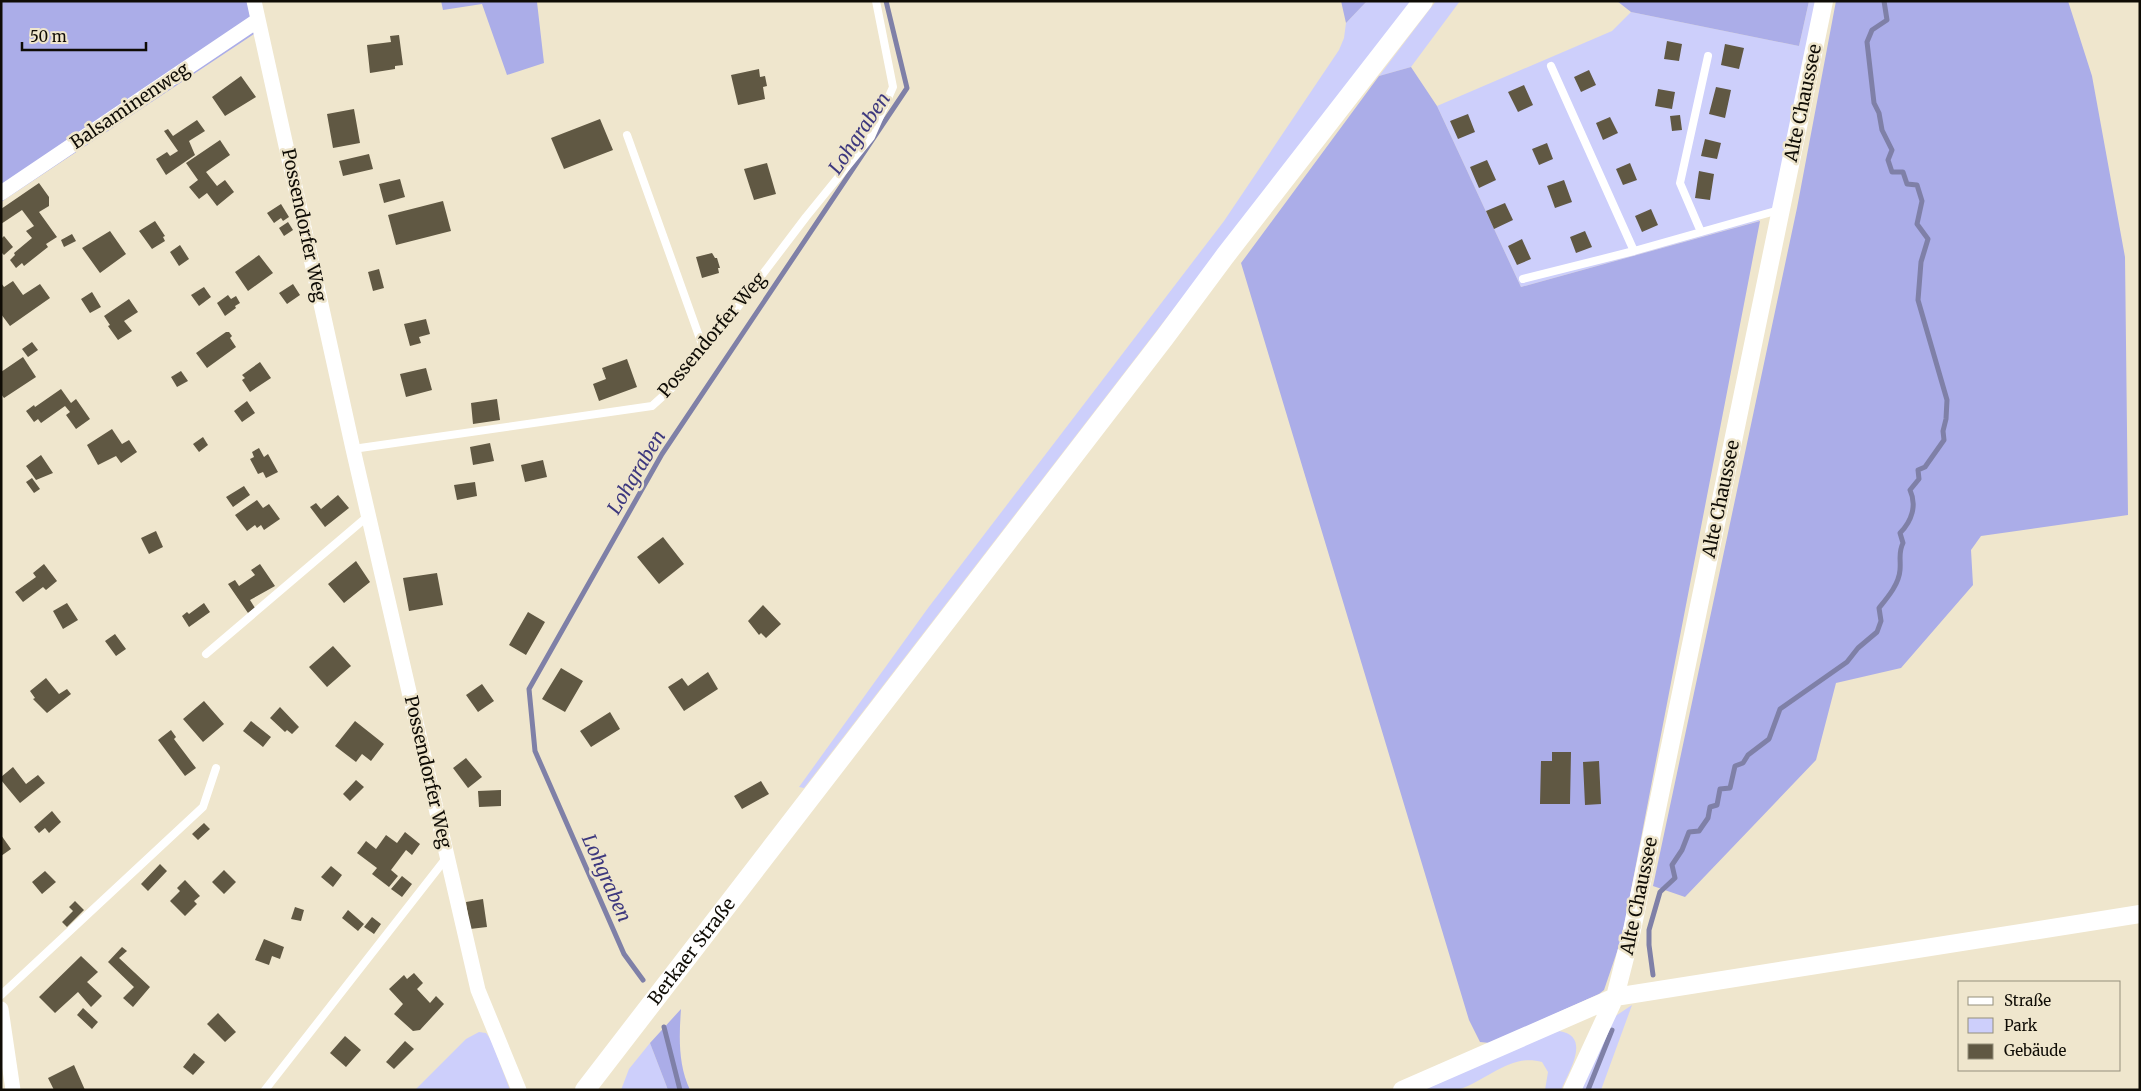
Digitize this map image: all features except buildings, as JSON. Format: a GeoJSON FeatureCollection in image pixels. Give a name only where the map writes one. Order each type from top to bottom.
{"type":"FeatureCollection","features":[{"type":"Feature","properties":{"kind":"main road","name":"Berkaer Straße"},"geometry":{"type":"LineString","coordinates":[[585,1090],[1423,1]]}},
{"type":"Feature","properties":{"kind":"street","name":"Possendorfer Weg"},"geometry":{"type":"LineString","coordinates":[[254,1],[368,516],[478,990],[519,1090]]}},
{"type":"Feature","properties":{"kind":"street","name":"Alte Chaussee"},"geometry":{"type":"LineString","coordinates":[[1572,1090],[1615,997],[1632,930],[1824,1]]}},
{"type":"Feature","properties":{"kind":"street","name":"Balsaminenweg"},"geometry":{"type":"LineString","coordinates":[[1,193],[258,20]]}},
{"type":"Feature","properties":{"kind":"street"},"geometry":{"type":"LineString","coordinates":[[1402,1090],[1615,997],[2140,914]]}},
{"type":"Feature","properties":{"kind":"street"},"geometry":{"type":"LineString","coordinates":[[1,1009],[13,1090]]}},
{"type":"Feature","properties":{"kind":"lane","name":"Possendorfer Weg"},"geometry":{"type":"LineString","coordinates":[[353,449],[652,406],[673,387],[704,350],[806,217],[871,137],[893,87],[876,1]]}},
{"type":"Feature","properties":{"kind":"lane"},"geometry":{"type":"LineString","coordinates":[[1701,232],[1680,183],[1708,56]]}},
{"type":"Feature","properties":{"kind":"lane"},"geometry":{"type":"LineString","coordinates":[[1550,66],[1634,251]]}},
{"type":"Feature","properties":{"kind":"lane"},"geometry":{"type":"LineString","coordinates":[[627,135],[704,350]]}},
{"type":"Feature","properties":{"kind":"lane"},"geometry":{"type":"LineString","coordinates":[[1523,279],[1634,251],[1781,209]]}},
{"type":"Feature","properties":{"kind":"lane"},"geometry":{"type":"LineString","coordinates":[[206,654],[368,516]]}},
{"type":"Feature","properties":{"kind":"lane"},"geometry":{"type":"LineString","coordinates":[[1,995],[203,807],[216,768]]}},
{"type":"Feature","properties":{"kind":"lane"},"geometry":{"type":"LineString","coordinates":[[265,1090],[447,856]]}},
{"type":"Feature","properties":{"kind":"green space"},"geometry":{"type":"Polygon","coordinates":[[[1367,1],[1411,1],[804,788],[799,787],[928,608],[1224,221],[1339,50],[1344,38],[1346,23],[1367,1]]]}},
{"type":"Feature","properties":{"kind":"green space"},"geometry":{"type":"Polygon","coordinates":[[[1436,1],[1460,1],[1411,67],[1379,76],[1436,1]]]}},
{"type":"Feature","properties":{"kind":"green space"},"geometry":{"type":"Polygon","coordinates":[[[1809,1],[1816,1],[1775,208],[1762,211],[1759,221],[1521,287],[1437,106],[1612,31],[1631,12],[1799,46],[1809,1]]]}},
{"type":"Feature","properties":{"kind":"green space"},"geometry":{"type":"Polygon","coordinates":[[[1632,1005],[1601,1090],[1581,1090],[1614,1017],[1632,1005]]]}},
{"type":"Feature","properties":{"kind":"green space"},"geometry":{"type":"Polygon","coordinates":[[[1559,1031],[1569,1034],[1574,1040],[1576,1047],[1573,1064],[1561,1090],[1545,1090],[1548,1072],[1542,1062],[1531,1060],[1510,1064],[1460,1089],[1424,1090],[1534,1039],[1559,1031]]]}},
{"type":"Feature","properties":{"kind":"green space"},"geometry":{"type":"Polygon","coordinates":[[[479,1032],[486,1033],[491,1040],[510,1090],[415,1090],[466,1039],[479,1032]]]}},
{"type":"Feature","properties":{"kind":"green space"},"geometry":{"type":"Polygon","coordinates":[[[650,1043],[668,1090],[621,1090],[629,1069],[650,1043]]]}},
{"type":"Feature","properties":{"kind":"shaded area"},"geometry":{"type":"Polygon","coordinates":[[[1,1],[247,1],[254,34],[1,202],[1,1]]]}},
{"type":"Feature","properties":{"kind":"shaded area"},"geometry":{"type":"Polygon","coordinates":[[[441,1],[540,1],[537,2],[544,63],[507,75],[482,4],[443,10],[441,1]]]}},
{"type":"Feature","properties":{"kind":"shaded area"},"geometry":{"type":"Polygon","coordinates":[[[1341,1],[1367,1],[1346,23],[1341,1]]]}},
{"type":"Feature","properties":{"kind":"shaded area"},"geometry":{"type":"Polygon","coordinates":[[[1617,1],[1809,1],[1799,46],[1631,12],[1617,1]]]}},
{"type":"Feature","properties":{"kind":"shaded area"},"geometry":{"type":"Polygon","coordinates":[[[1836,1],[2068,1],[2092,76],[2125,257],[2128,515],[1981,536],[1971,550],[1973,585],[1901,668],[1836,683],[1816,760],[1685,897],[1653,886],[1797,208],[1836,1]]]}},
{"type":"Feature","properties":{"kind":"shaded area"},"geometry":{"type":"Polygon","coordinates":[[[1411,67],[1437,106],[1521,287],[1760,221],[1622,937],[1604,990],[1599,994],[1490,1043],[1480,1042],[1469,1020],[1241,263],[1379,76],[1411,67]]]}},
{"type":"Feature","properties":{"kind":"shaded area"},"geometry":{"type":"Polygon","coordinates":[[[681,1009],[681,1060],[690,1090],[668,1090],[650,1043],[681,1009]]]}},
{"type":"Feature","properties":{"kind":"waterway","name":"Lohgraben"},"geometry":{"type":"LineString","coordinates":[[643,980],[624,954],[535,751],[529,689],[662,454],[907,88],[886,1]]}},
{"type":"Feature","properties":{"kind":"waterway"},"geometry":{"type":"LineString","coordinates":[[1653,975],[1649,930],[1660,892],[1675,878],[1672,865],[1682,850],[1689,832],[1699,831],[1708,818],[1710,807],[1717,805],[1720,789],[1730,788],[1735,766],[1743,763],[1748,755],[1769,739],[1780,709],[1847,662],[1858,648],[1877,632],[1881,621],[1879,608],[1898,580],[1900,553],[1903,543],[1900,533],[1908,523],[1913,507],[1910,490],[1919,479],[1918,470],[1925,467],[1944,440],[1943,431],[1947,400],[1918,300],[1921,262],[1928,239],[1917,224],[1922,201],[1917,185],[1907,184],[1903,172],[1892,172],[1888,160],[1892,150],[1882,130],[1879,113],[1874,103],[1867,42],[1872,30],[1887,20],[1884,1]]}},
{"type":"Feature","properties":{"kind":"waterway","name":"Lohgraben"},"geometry":{"type":"LineString","coordinates":[[664,1027],[680,1090]]}},
{"type":"Feature","properties":{"kind":"waterway"},"geometry":{"type":"LineString","coordinates":[[1588,1090],[1612,1030]]}}]}
